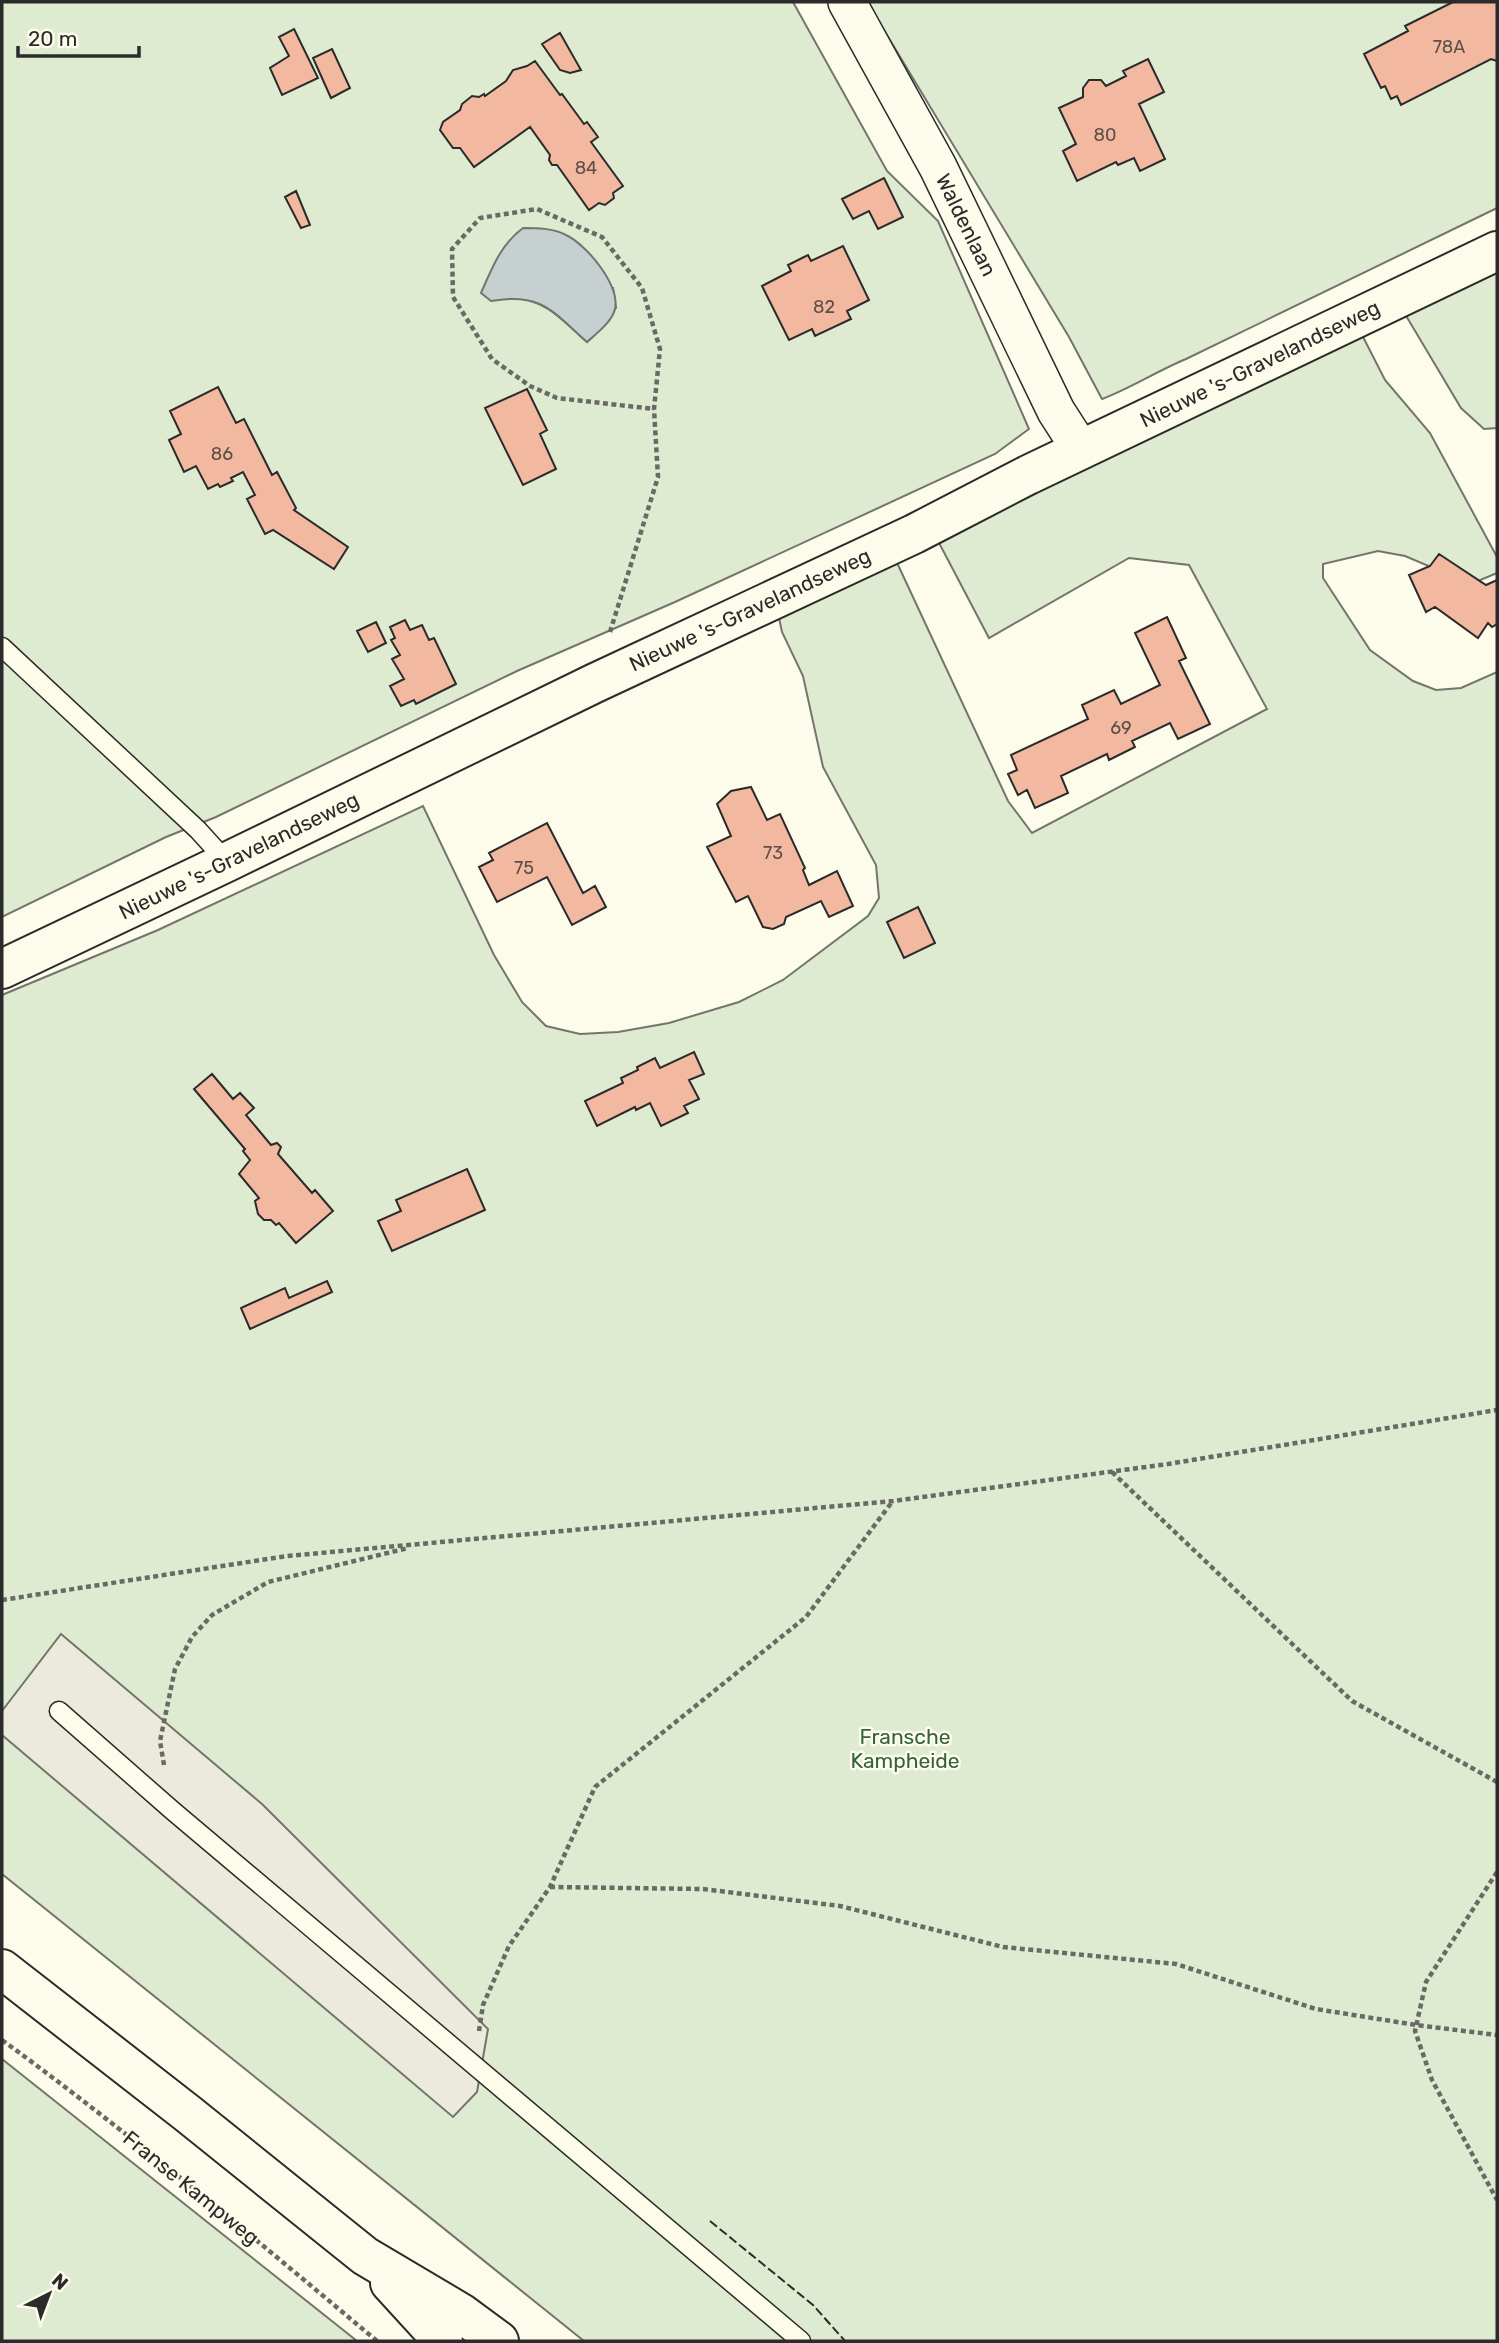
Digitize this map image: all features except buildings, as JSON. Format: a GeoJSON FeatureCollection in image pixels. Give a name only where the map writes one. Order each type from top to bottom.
{"type":"FeatureCollection","features":[{"type":"Feature","properties":{"kind":"main road","name":"Nieuwe 's-Gravelandseweg"},"geometry":{"type":"LineString","coordinates":[[2,969],[595,682],[914,534],[1081,450],[1497,251]]}},
{"type":"Feature","properties":{"kind":"main road"},"geometry":{"type":"LineString","coordinates":[[2,1969],[187,2112],[365,2256],[461,2313],[499,2341]]}},
{"type":"Feature","properties":{"kind":"main road"},"geometry":{"type":"LineString","coordinates":[[365,2256],[443,2341]]}},
{"type":"Feature","properties":{"kind":"street","name":"Waldenlaan"},"geometry":{"type":"LineString","coordinates":[[847,2],[938,167],[1056,411],[1081,450]]}},
{"type":"Feature","properties":{"kind":"lane"},"geometry":{"type":"LineString","coordinates":[[2,647],[198,830],[227,862]]}},
{"type":"Feature","properties":{"kind":"lane"},"geometry":{"type":"LineString","coordinates":[[59,1711],[173,1811],[801,2341]]}},
{"type":"Feature","properties":{"kind":"path"},"geometry":{"type":"LineString","coordinates":[[595,682],[658,477],[654,409],[660,349],[642,288],[603,237],[537,209],[480,218],[452,249],[453,297],[492,359],[530,386],[557,398],[654,409]]}},
{"type":"Feature","properties":{"kind":"path"},"geometry":{"type":"LineString","coordinates":[[2,1600],[288,1556],[893,1501],[1111,1472],[1497,1410]]}},
{"type":"Feature","properties":{"kind":"path"},"geometry":{"type":"LineString","coordinates":[[1111,1472],[1352,1701],[1497,1782]]}},
{"type":"Feature","properties":{"kind":"path"},"geometry":{"type":"LineString","coordinates":[[472,2063],[484,2005],[509,1946],[550,1887],[595,1787],[806,1618],[893,1501]]}},
{"type":"Feature","properties":{"kind":"path"},"geometry":{"type":"LineString","coordinates":[[173,1811],[160,1741],[167,1705],[174,1670],[192,1637],[212,1615],[268,1582],[422,1544]]}},
{"type":"Feature","properties":{"kind":"path"},"geometry":{"type":"LineString","coordinates":[[1497,1872],[1426,1982],[1415,2031],[1432,2080],[1497,2200]]}},
{"type":"Feature","properties":{"kind":"path"},"geometry":{"type":"LineString","coordinates":[[550,1887],[703,1889],[840,1906],[1003,1947],[1176,1964],[1316,2009],[1497,2035]]}},
{"type":"Feature","properties":{"kind":"path","name":"Franse Kampweg"},"geometry":{"type":"LineString","coordinates":[[2,2040],[58,2081],[258,2241],[377,2341]]}},
{"type":"Feature","properties":{"kind":"green space"},"geometry":{"type":"Polygon","coordinates":[[[2,2],[793,2],[887,171],[938,221],[1029,429],[995,454],[675,602],[517,671],[2,917],[2,2]],[[613,288],[512,297],[545,307],[587,342],[616,308],[613,288]]]}},
{"type":"Feature","properties":{"kind":"green space"},"geometry":{"type":"Polygon","coordinates":[[[867,2],[1497,2],[1497,208],[1102,399],[1069,337],[867,2]]]}},
{"type":"Feature","properties":{"kind":"green space"},"geometry":{"type":"Polygon","coordinates":[[[1497,265],[1497,428],[1484,429],[1461,408],[1402,309],[1497,265]]]}},
{"type":"Feature","properties":{"kind":"green space","name":"Fransche Kampheide"},"geometry":{"type":"Polygon","coordinates":[[[1359,329],[1385,380],[1430,433],[1497,557],[1497,573],[1471,584],[1405,556],[1378,551],[1323,564],[1323,578],[1370,650],[1413,681],[1436,690],[1461,688],[1497,672],[1497,2341],[584,2341],[2,1874],[2,995],[158,930],[423,806],[494,955],[522,1002],[546,1026],[580,1034],[618,1032],[669,1023],[739,1002],[783,980],[868,916],[879,898],[876,865],[823,767],[803,676],[782,632],[779,618],[892,552],[1008,801],[1032,833],[1267,709],[1189,565],[1129,558],[989,638],[938,541],[1359,329]]]}},
{"type":"Feature","properties":{"kind":"green space"},"geometry":{"type":"Polygon","coordinates":[[[2,2059],[357,2341],[2,2341],[2,2059]]]}},
{"type":"Feature","properties":{"kind":"shaded area"},"geometry":{"type":"Polygon","coordinates":[[[523,228],[539,228],[566,235],[592,256],[607,278],[615,299],[615,309],[607,323],[587,342],[545,306],[522,299],[491,301],[481,293],[503,249],[523,228]]]}},
{"type":"Feature","properties":{"kind":"shaded area"},"geometry":{"type":"Polygon","coordinates":[[[61,1634],[262,1804],[488,2029],[477,2092],[453,2117],[2,1735],[2,1711],[61,1634]]]}},
{"type":"Feature","properties":{"kind":"fence"},"geometry":{"type":"LineString","coordinates":[[710,2221],[813,2305],[845,2341]]}}]}
